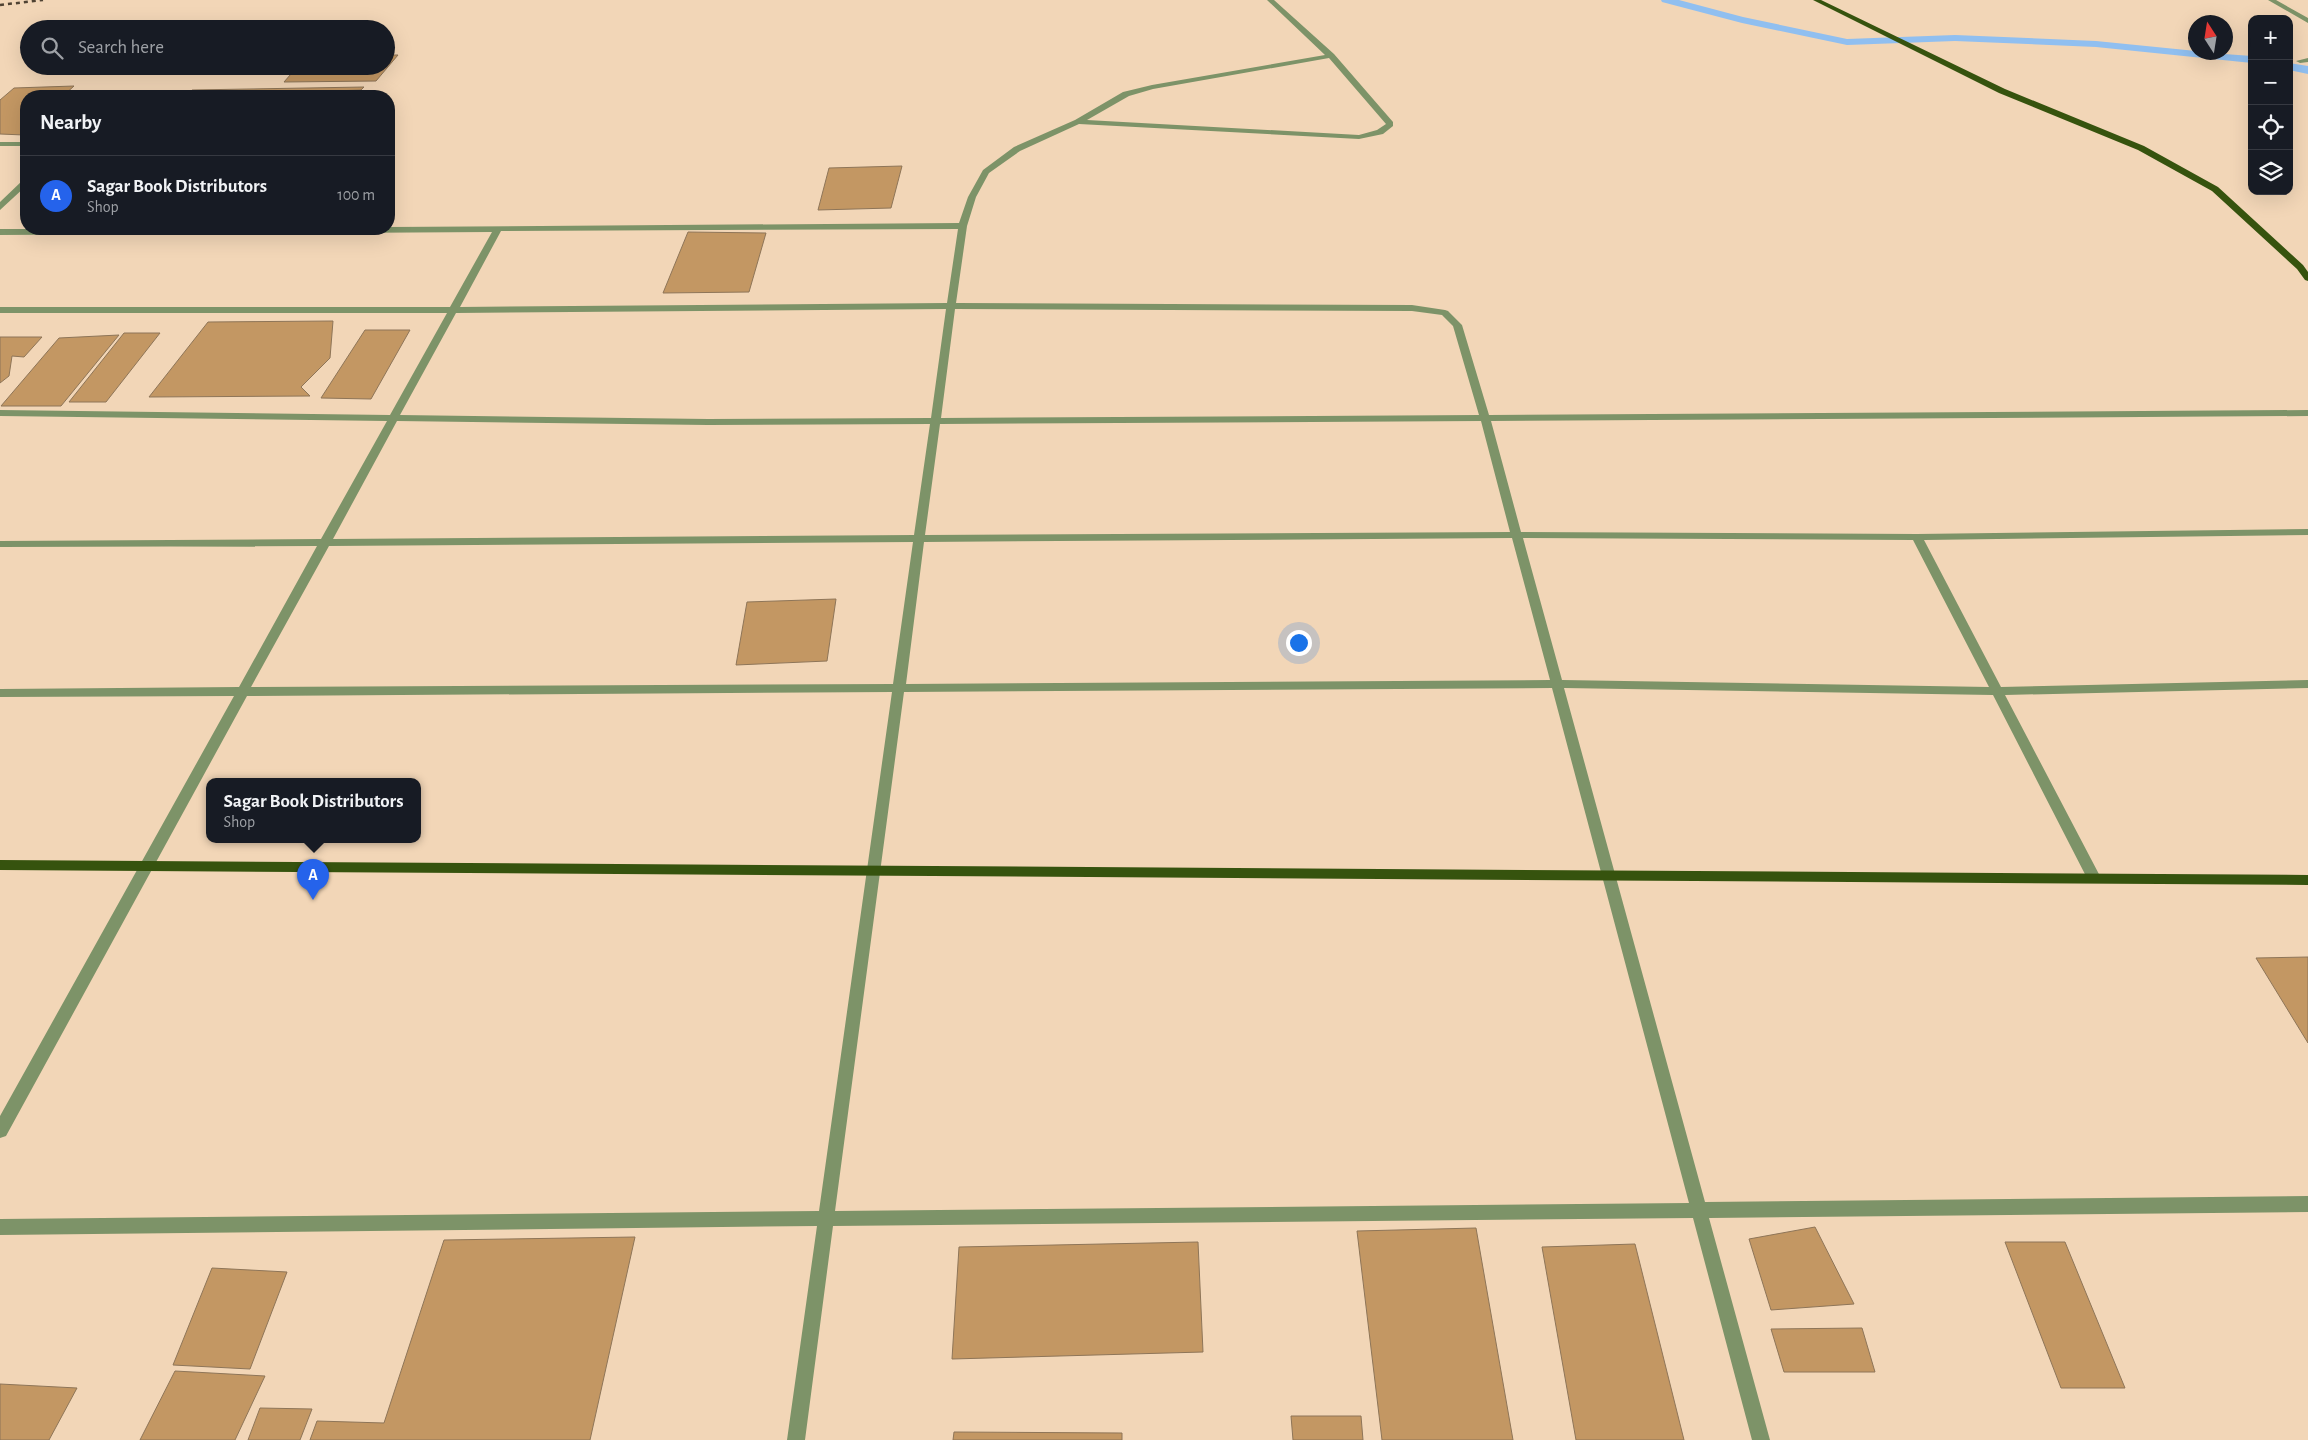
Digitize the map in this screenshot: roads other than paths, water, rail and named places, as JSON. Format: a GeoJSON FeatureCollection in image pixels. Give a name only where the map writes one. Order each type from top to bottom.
{"type":"FeatureCollection","features":[{"type":"Feature","properties":{"kind":"main road"},"geometry":{"type":"LineString","coordinates":[[1816,0],[2002,91],[2141,148],[2215,189],[2300,267],[2308,278]]}},
{"type":"Feature","properties":{"kind":"main road"},"geometry":{"type":"LineString","coordinates":[[0,865],[2308,880]]}},
{"type":"Feature","properties":{"kind":"street"},"geometry":{"type":"LineString","coordinates":[[1078,122],[1359,137],[1380,132],[1390,124],[1331,56],[1270,0]]}},
{"type":"Feature","properties":{"kind":"street"},"geometry":{"type":"LineString","coordinates":[[2271,0],[2308,22]]}},
{"type":"Feature","properties":{"kind":"street"},"geometry":{"type":"LineString","coordinates":[[796,1440],[951,306],[963,226],[972,197],[986,172],[1017,149],[1078,122],[1126,94],[1152,87],[1331,56]]}},
{"type":"Feature","properties":{"kind":"street"},"geometry":{"type":"LineString","coordinates":[[0,144],[20,144]]}},
{"type":"Feature","properties":{"kind":"street"},"geometry":{"type":"LineString","coordinates":[[0,206],[20,188]]}},
{"type":"Feature","properties":{"kind":"street"},"geometry":{"type":"LineString","coordinates":[[395,230],[963,226]]}},
{"type":"Feature","properties":{"kind":"street"},"geometry":{"type":"LineString","coordinates":[[0,1132],[498,229]]}},
{"type":"Feature","properties":{"kind":"street"},"geometry":{"type":"LineString","coordinates":[[0,232],[20,232]]}},
{"type":"Feature","properties":{"kind":"street"},"geometry":{"type":"LineString","coordinates":[[0,310],[453,310],[951,306],[1412,308],[1445,313],[1457,324],[1485,417],[1761,1440]]}},
{"type":"Feature","properties":{"kind":"street"},"geometry":{"type":"LineString","coordinates":[[0,412],[708,422],[2308,413]]}},
{"type":"Feature","properties":{"kind":"street"},"geometry":{"type":"LineString","coordinates":[[0,544],[1517,535],[1918,537],[2308,532]]}},
{"type":"Feature","properties":{"kind":"street"},"geometry":{"type":"LineString","coordinates":[[1918,537],[2094,878]]}},
{"type":"Feature","properties":{"kind":"street"},"geometry":{"type":"LineString","coordinates":[[0,693],[1557,684],[1996,691],[2308,684]]}},
{"type":"Feature","properties":{"kind":"street"},"geometry":{"type":"LineString","coordinates":[[0,1226],[2308,1204]]}},
{"type":"Feature","properties":{"kind":"waterway"},"geometry":{"type":"LineString","coordinates":[[1666,0],[1742,20],[1847,42],[1955,38],[2096,44],[2248,60]]}},
{"type":"Feature","properties":{"kind":"waterway"},"geometry":{"type":"LineString","coordinates":[[2293,67],[2308,70]]}},
{"type":"Feature","properties":{"kind":"railway"},"geometry":{"type":"LineString","coordinates":[[0,5],[43,0]]}},
{"type":"Feature","properties":{"kind":"place","name":"Sagar Book Distributors"},"geometry":{"type":"Point","coordinates":[313,900]}}]}
